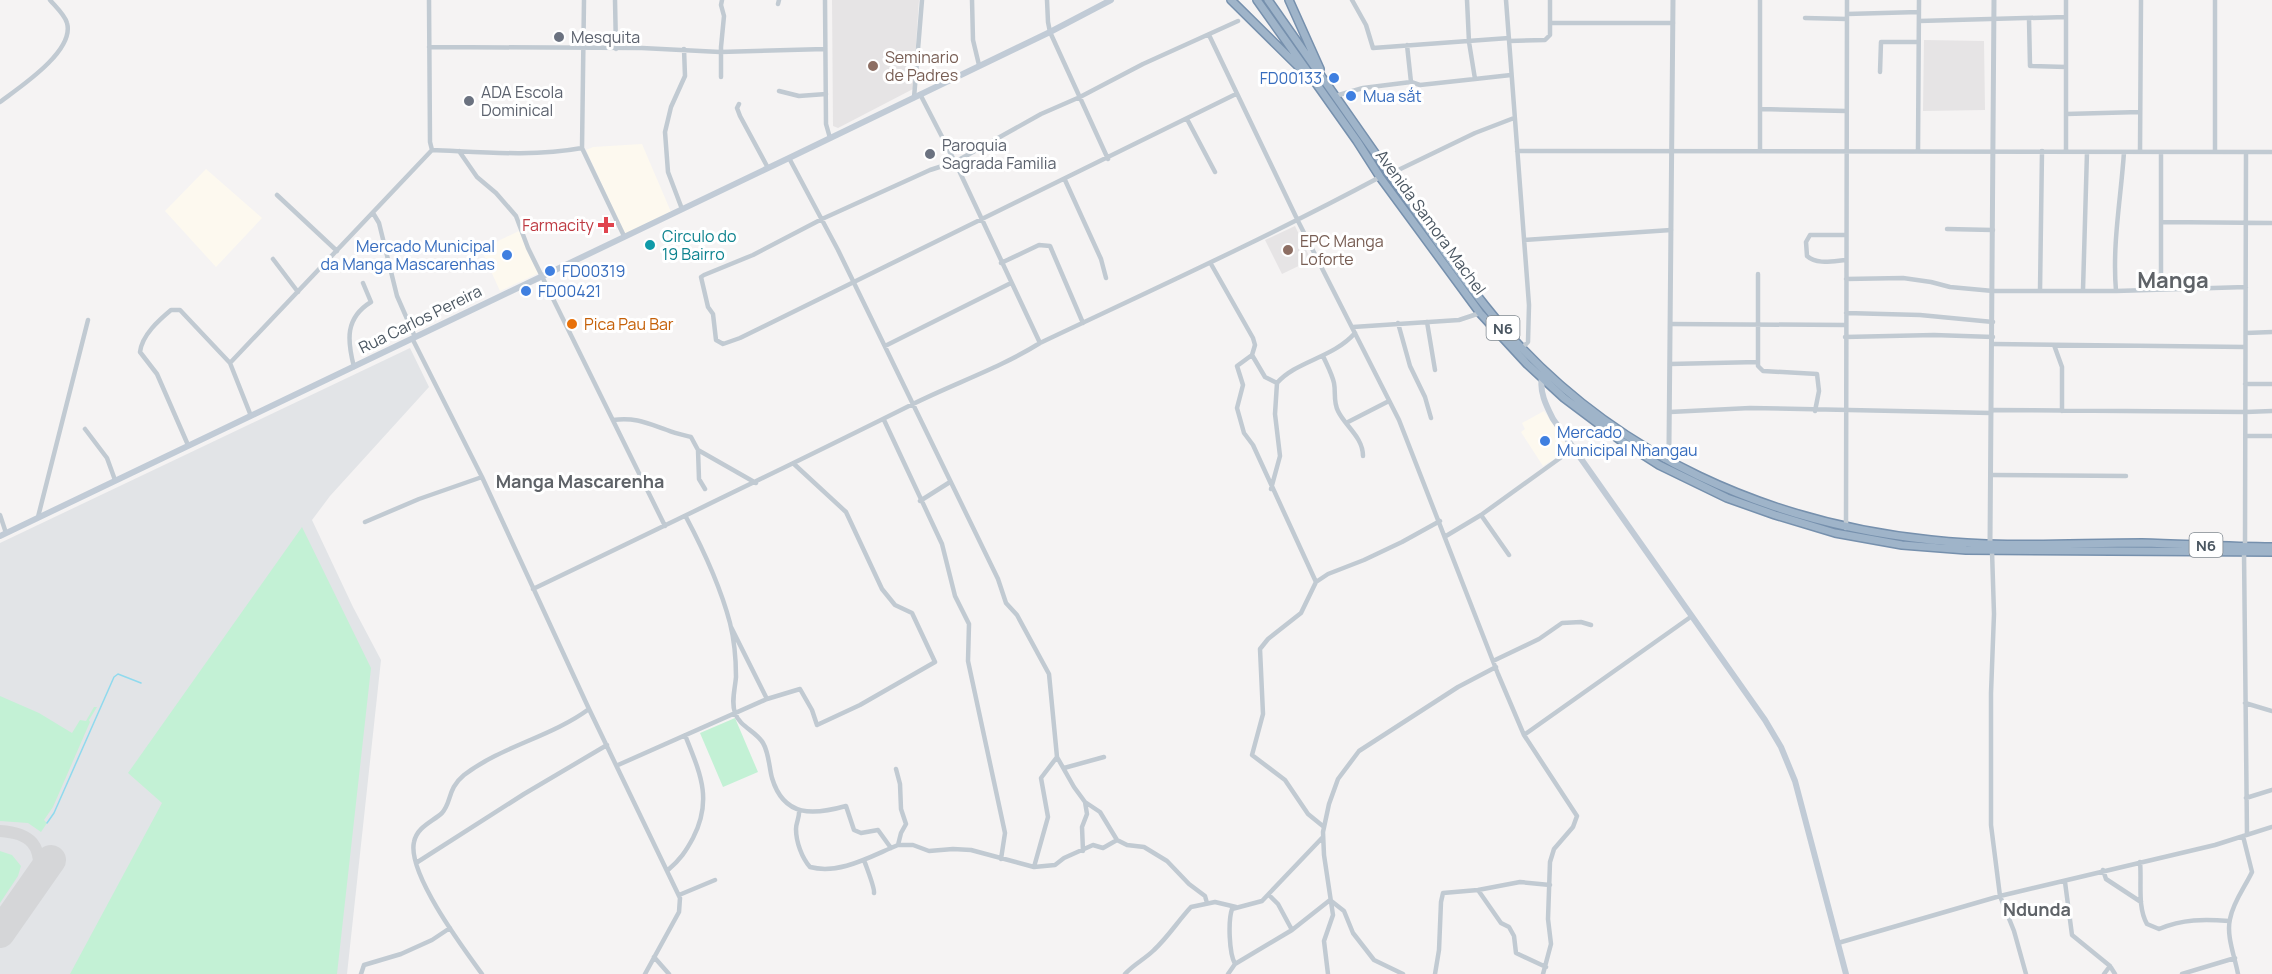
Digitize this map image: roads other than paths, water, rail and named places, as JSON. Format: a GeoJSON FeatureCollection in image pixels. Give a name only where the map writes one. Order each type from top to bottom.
{"type":"FeatureCollection","features":[{"type":"Feature","properties":{"kind":"highway"},"geometry":{"type":"LineString","coordinates":[[1231,0],[1313,80]]}},
{"type":"Feature","properties":{"kind":"highway","name":"Avenida Samora Machel"},"geometry":{"type":"LineString","coordinates":[[1257,0],[1380,177],[1480,313],[1542,378],[1586,415],[1634,450],[1694,483],[1727,498],[1793,521],[1860,538],[1935,548],[1991,547],[2092,551],[2103,548]]}},
{"type":"Feature","properties":{"kind":"highway","name":"Avenida Samora Machel"},"geometry":{"type":"LineString","coordinates":[[1268,0],[1485,306],[1547,372],[1616,428],[1664,459],[1723,488],[1767,506],[1846,528]]}},
{"type":"Feature","properties":{"kind":"highway"},"geometry":{"type":"LineString","coordinates":[[1289,0],[1327,85]]}},
{"type":"Feature","properties":{"kind":"highway","name":"N6"},"geometry":{"type":"LineString","coordinates":[[1846,528],[1991,547],[2140,547],[2245,549],[2272,552]]}},
{"type":"Feature","properties":{"kind":"highway","name":"N6"},"geometry":{"type":"LineString","coordinates":[[2245,549],[2272,547]]}},
{"type":"Feature","properties":{"kind":"main road","name":"Rua Carlos Pereira"},"geometry":{"type":"LineString","coordinates":[[3,534],[789,158],[1050,32],[1111,0]]}},
{"type":"Feature","properties":{"kind":"main road"},"geometry":{"type":"LineString","coordinates":[[1542,378],[1540,385],[1547,407],[1765,720],[1781,747],[1795,781],[1846,974]]}},
{"type":"Feature","properties":{"kind":"street"},"geometry":{"type":"LineString","coordinates":[[0,102],[53,58],[68,38],[67,21],[50,0]]}},
{"type":"Feature","properties":{"kind":"street"},"geometry":{"type":"LineString","coordinates":[[429,0],[430,142],[432,150]]}},
{"type":"Feature","properties":{"kind":"street"},"geometry":{"type":"LineString","coordinates":[[584,0],[582,148],[624,236]]}},
{"type":"Feature","properties":{"kind":"street"},"geometry":{"type":"LineString","coordinates":[[615,0],[616,49]]}},
{"type":"Feature","properties":{"kind":"street"},"geometry":{"type":"LineString","coordinates":[[721,76],[720,52],[724,16],[722,0]]}},
{"type":"Feature","properties":{"kind":"street"},"geometry":{"type":"LineString","coordinates":[[825,0],[826,124],[830,138]]}},
{"type":"Feature","properties":{"kind":"street"},"geometry":{"type":"LineString","coordinates":[[922,0],[917,96],[955,162],[1040,343]]}},
{"type":"Feature","properties":{"kind":"street"},"geometry":{"type":"LineString","coordinates":[[972,0],[973,40],[979,65]]}},
{"type":"Feature","properties":{"kind":"street"},"geometry":{"type":"LineString","coordinates":[[1047,0],[1050,32],[1108,159]]}},
{"type":"Feature","properties":{"kind":"street"},"geometry":{"type":"LineString","coordinates":[[1352,0],[1366,25],[1373,48],[1509,39],[1545,40],[1551,35],[1550,0]]}},
{"type":"Feature","properties":{"kind":"street"},"geometry":{"type":"LineString","coordinates":[[1467,0],[1469,42],[1475,79]]}},
{"type":"Feature","properties":{"kind":"street"},"geometry":{"type":"LineString","coordinates":[[1506,0],[1529,305],[1528,342],[1522,348]]}},
{"type":"Feature","properties":{"kind":"street"},"geometry":{"type":"LineString","coordinates":[[1664,459],[1670,444],[1673,0]]}},
{"type":"Feature","properties":{"kind":"street"},"geometry":{"type":"LineString","coordinates":[[1760,0],[1760,151]]}},
{"type":"Feature","properties":{"kind":"street"},"geometry":{"type":"LineString","coordinates":[[1846,528],[1847,0]]}},
{"type":"Feature","properties":{"kind":"street"},"geometry":{"type":"LineString","coordinates":[[1918,151],[1919,0]]}},
{"type":"Feature","properties":{"kind":"street"},"geometry":{"type":"LineString","coordinates":[[1994,0],[1991,412],[1991,547],[1994,614],[1991,693],[1991,825],[2000,896],[2014,931],[2026,974]]}},
{"type":"Feature","properties":{"kind":"street"},"geometry":{"type":"LineString","coordinates":[[2066,0],[2066,152]]}},
{"type":"Feature","properties":{"kind":"street"},"geometry":{"type":"LineString","coordinates":[[2140,152],[2141,0]]}},
{"type":"Feature","properties":{"kind":"street"},"geometry":{"type":"LineString","coordinates":[[2215,0],[2215,152]]}},
{"type":"Feature","properties":{"kind":"street"},"geometry":{"type":"LineString","coordinates":[[1805,18],[1919,12]]}},
{"type":"Feature","properties":{"kind":"street"},"geometry":{"type":"LineString","coordinates":[[1919,21],[2066,17]]}},
{"type":"Feature","properties":{"kind":"street"},"geometry":{"type":"LineString","coordinates":[[2029,19],[2030,66],[2066,67]]}},
{"type":"Feature","properties":{"kind":"street"},"geometry":{"type":"LineString","coordinates":[[1236,94],[1108,159],[740,338],[723,344],[716,340],[713,314],[700,282],[701,277],[753,255],[822,219],[930,170],[955,162],[1041,114],[1238,21]]}},
{"type":"Feature","properties":{"kind":"street"},"geometry":{"type":"LineString","coordinates":[[1550,24],[1673,23]]}},
{"type":"Feature","properties":{"kind":"street"},"geometry":{"type":"LineString","coordinates":[[1209,35],[1298,221],[1389,401],[1440,521],[1524,735],[1577,816],[1573,827],[1558,843],[1552,854],[1548,872],[1550,885],[1548,919],[1551,944],[1543,974]]}},
{"type":"Feature","properties":{"kind":"street"},"geometry":{"type":"LineString","coordinates":[[1880,72],[1881,42],[1918,42]]}},
{"type":"Feature","properties":{"kind":"street"},"geometry":{"type":"LineString","coordinates":[[1407,45],[1411,82]]}},
{"type":"Feature","properties":{"kind":"street"},"geometry":{"type":"LineString","coordinates":[[429,47],[684,49],[720,52],[825,49]]}},
{"type":"Feature","properties":{"kind":"street"},"geometry":{"type":"LineString","coordinates":[[682,209],[668,172],[664,132],[671,107],[685,76],[684,49]]}},
{"type":"Feature","properties":{"kind":"street"},"geometry":{"type":"LineString","coordinates":[[1335,96],[1363,88],[1411,82],[1419,85],[1511,75]]}},
{"type":"Feature","properties":{"kind":"street"},"geometry":{"type":"LineString","coordinates":[[779,91],[799,96],[826,94]]}},
{"type":"Feature","properties":{"kind":"street"},"geometry":{"type":"LineString","coordinates":[[739,104],[740,116],[768,168]]}},
{"type":"Feature","properties":{"kind":"street"},"geometry":{"type":"LineString","coordinates":[[1760,110],[1846,111]]}},
{"type":"Feature","properties":{"kind":"street"},"geometry":{"type":"LineString","coordinates":[[2066,114],[2140,112]]}},
{"type":"Feature","properties":{"kind":"street"},"geometry":{"type":"LineString","coordinates":[[1390,174],[1475,133],[1514,118]]}},
{"type":"Feature","properties":{"kind":"street"},"geometry":{"type":"LineString","coordinates":[[1187,119],[1215,172]]}},
{"type":"Feature","properties":{"kind":"street"},"geometry":{"type":"LineString","coordinates":[[230,363],[432,150],[534,153],[561,152],[582,148]]}},
{"type":"Feature","properties":{"kind":"street"},"geometry":{"type":"LineString","coordinates":[[459,151],[477,177],[496,193],[516,216],[528,248],[665,525]]}},
{"type":"Feature","properties":{"kind":"street"},"geometry":{"type":"LineString","coordinates":[[1517,151],[2272,152]]}},
{"type":"Feature","properties":{"kind":"street"},"geometry":{"type":"LineString","coordinates":[[2040,291],[2042,152]]}},
{"type":"Feature","properties":{"kind":"street"},"geometry":{"type":"LineString","coordinates":[[2083,290],[2086,152]]}},
{"type":"Feature","properties":{"kind":"street"},"geometry":{"type":"LineString","coordinates":[[2116,291],[2115,237],[2124,152]]}},
{"type":"Feature","properties":{"kind":"street"},"geometry":{"type":"LineString","coordinates":[[2161,152],[2161,289]]}},
{"type":"Feature","properties":{"kind":"street"},"geometry":{"type":"LineString","coordinates":[[2238,974],[2229,921],[2252,872],[2245,836],[2246,152]]}},
{"type":"Feature","properties":{"kind":"street"},"geometry":{"type":"LineString","coordinates":[[789,158],[914,404],[998,579],[1006,603],[1017,615],[1048,675],[1057,757],[1085,802],[1087,814],[1082,827],[1083,851]]}},
{"type":"Feature","properties":{"kind":"street"},"geometry":{"type":"LineString","coordinates":[[533,589],[665,525],[686,518],[914,404],[1017,357],[1040,343],[1211,264],[1380,177]]}},
{"type":"Feature","properties":{"kind":"street"},"geometry":{"type":"LineString","coordinates":[[1065,180],[1101,258],[1106,278]]}},
{"type":"Feature","properties":{"kind":"street"},"geometry":{"type":"LineString","coordinates":[[277,195],[337,251]]}},
{"type":"Feature","properties":{"kind":"street"},"geometry":{"type":"LineString","coordinates":[[373,213],[379,223],[400,304],[414,338],[679,895],[681,902],[679,912],[645,974]]}},
{"type":"Feature","properties":{"kind":"street"},"geometry":{"type":"LineString","coordinates":[[2161,222],[2272,223]]}},
{"type":"Feature","properties":{"kind":"street"},"geometry":{"type":"LineString","coordinates":[[1947,229],[1993,230]]}},
{"type":"Feature","properties":{"kind":"street"},"geometry":{"type":"LineString","coordinates":[[1524,240],[1671,230]]}},
{"type":"Feature","properties":{"kind":"street"},"geometry":{"type":"LineString","coordinates":[[1846,235],[1810,235],[1806,242],[1807,256],[1810,259],[1823,262],[1846,260]]}},
{"type":"Feature","properties":{"kind":"street"},"geometry":{"type":"LineString","coordinates":[[1001,263],[1039,245],[1050,246],[1083,323]]}},
{"type":"Feature","properties":{"kind":"street"},"geometry":{"type":"LineString","coordinates":[[273,259],[298,292]]}},
{"type":"Feature","properties":{"kind":"street"},"geometry":{"type":"LineString","coordinates":[[1211,264],[1233,298],[1255,345],[1252,355],[1238,366],[1243,385],[1237,408],[1244,433],[1253,445],[1271,489],[1316,582]]}},
{"type":"Feature","properties":{"kind":"street"},"geometry":{"type":"LineString","coordinates":[[1758,274],[1758,362],[1760,369],[1817,374],[1819,391],[1815,411]]}},
{"type":"Feature","properties":{"kind":"street"},"geometry":{"type":"LineString","coordinates":[[1846,279],[1903,278],[1950,287],[1993,291],[2116,291],[2246,287]]}},
{"type":"Feature","properties":{"kind":"street"},"geometry":{"type":"LineString","coordinates":[[354,366],[349,347],[350,327],[361,309],[371,302],[363,283]]}},
{"type":"Feature","properties":{"kind":"street"},"geometry":{"type":"LineString","coordinates":[[885,345],[1011,283]]}},
{"type":"Feature","properties":{"kind":"street"},"geometry":{"type":"LineString","coordinates":[[188,446],[161,381],[141,355],[143,342],[161,318],[171,310],[180,310],[230,363],[251,416]]}},
{"type":"Feature","properties":{"kind":"street"},"geometry":{"type":"LineString","coordinates":[[1271,489],[1280,456],[1275,414],[1277,383],[1286,375],[1342,346],[1354,330],[1398,323],[1459,320],[1480,313]]}},
{"type":"Feature","properties":{"kind":"street"},"geometry":{"type":"LineString","coordinates":[[1846,313],[1920,315],[1993,322]]}},
{"type":"Feature","properties":{"kind":"street"},"geometry":{"type":"LineString","coordinates":[[38,517],[88,320]]}},
{"type":"Feature","properties":{"kind":"street"},"geometry":{"type":"LineString","coordinates":[[1427,322],[1436,370]]}},
{"type":"Feature","properties":{"kind":"street"},"geometry":{"type":"LineString","coordinates":[[1398,323],[1410,366],[1425,397],[1431,418]]}},
{"type":"Feature","properties":{"kind":"street"},"geometry":{"type":"LineString","coordinates":[[1671,324],[1845,325]]}},
{"type":"Feature","properties":{"kind":"street"},"geometry":{"type":"LineString","coordinates":[[2246,333],[2272,332]]}},
{"type":"Feature","properties":{"kind":"street"},"geometry":{"type":"LineString","coordinates":[[1845,337],[1993,336]]}},
{"type":"Feature","properties":{"kind":"street"},"geometry":{"type":"LineString","coordinates":[[1993,344],[2245,347]]}},
{"type":"Feature","properties":{"kind":"street"},"geometry":{"type":"LineString","coordinates":[[2054,345],[2062,367],[2062,411]]}},
{"type":"Feature","properties":{"kind":"street"},"geometry":{"type":"LineString","coordinates":[[1252,355],[1265,377],[1277,383]]}},
{"type":"Feature","properties":{"kind":"street"},"geometry":{"type":"LineString","coordinates":[[1323,356],[1334,384],[1333,398],[1336,408],[1342,419],[1347,422],[1363,456]]}},
{"type":"Feature","properties":{"kind":"street"},"geometry":{"type":"LineString","coordinates":[[1670,364],[1758,362]]}},
{"type":"Feature","properties":{"kind":"street"},"geometry":{"type":"LineString","coordinates":[[2245,384],[2272,384]]}},
{"type":"Feature","properties":{"kind":"street"},"geometry":{"type":"LineString","coordinates":[[1347,422],[1389,401]]}},
{"type":"Feature","properties":{"kind":"street"},"geometry":{"type":"LineString","coordinates":[[1670,412],[1750,408],[1815,411],[2272,411]]}},
{"type":"Feature","properties":{"kind":"street"},"geometry":{"type":"LineString","coordinates":[[613,420],[630,418],[642,420],[668,431],[691,437],[698,450],[699,479],[705,489]]}},
{"type":"Feature","properties":{"kind":"street"},"geometry":{"type":"LineString","coordinates":[[884,420],[942,544],[955,596],[969,624],[968,662],[1005,833],[1001,859]]}},
{"type":"Feature","properties":{"kind":"street"},"geometry":{"type":"LineString","coordinates":[[86,429],[107,458],[115,480]]}},
{"type":"Feature","properties":{"kind":"street"},"geometry":{"type":"LineString","coordinates":[[2246,436],[2272,436]]}},
{"type":"Feature","properties":{"kind":"street"},"geometry":{"type":"LineString","coordinates":[[1446,536],[1574,448]]}},
{"type":"Feature","properties":{"kind":"street"},"geometry":{"type":"LineString","coordinates":[[698,450],[756,483]]}},
{"type":"Feature","properties":{"kind":"street"},"geometry":{"type":"LineString","coordinates":[[618,765],[735,712],[797,690],[802,690],[817,725],[860,705],[935,662],[912,612],[895,605],[882,589],[846,512],[794,464]]}},
{"type":"Feature","properties":{"kind":"street"},"geometry":{"type":"LineString","coordinates":[[1991,475],[2126,476]]}},
{"type":"Feature","properties":{"kind":"street"},"geometry":{"type":"LineString","coordinates":[[365,522],[419,499],[482,477]]}},
{"type":"Feature","properties":{"kind":"street"},"geometry":{"type":"LineString","coordinates":[[920,501],[950,482]]}},
{"type":"Feature","properties":{"kind":"street"},"geometry":{"type":"LineString","coordinates":[[1480,514],[1509,555]]}},
{"type":"Feature","properties":{"kind":"street"},"geometry":{"type":"LineString","coordinates":[[0,515],[3,534]]}},
{"type":"Feature","properties":{"kind":"street"},"geometry":{"type":"LineString","coordinates":[[686,518],[716,577],[730,626],[736,676],[735,712],[741,723],[764,745],[779,794],[786,802],[799,810],[818,813],[846,806],[854,830],[861,833],[878,830],[891,848]]}},
{"type":"Feature","properties":{"kind":"street"},"geometry":{"type":"LineString","coordinates":[[1324,826],[1308,814],[1285,780],[1252,754],[1263,714],[1260,648],[1301,613],[1316,582],[1328,574],[1402,542],[1440,521]]}},
{"type":"Feature","properties":{"kind":"street"},"geometry":{"type":"LineString","coordinates":[[1524,735],[1692,616]]}},
{"type":"Feature","properties":{"kind":"street"},"geometry":{"type":"LineString","coordinates":[[1329,974],[1324,941],[1333,915],[1322,838],[1329,804],[1338,779],[1359,752],[1562,623],[1581,622],[1591,625]]}},
{"type":"Feature","properties":{"kind":"street"},"geometry":{"type":"LineString","coordinates":[[730,626],[767,699]]}},
{"type":"Feature","properties":{"kind":"street"},"geometry":{"type":"LineString","coordinates":[[2246,703],[2272,711]]}},
{"type":"Feature","properties":{"kind":"street"},"geometry":{"type":"LineString","coordinates":[[482,974],[441,914],[416,863],[414,843],[416,836],[445,809],[456,782],[466,773],[493,758],[565,726],[589,709]]}},
{"type":"Feature","properties":{"kind":"street"},"geometry":{"type":"LineString","coordinates":[[668,870],[684,856],[699,827],[704,808],[703,785],[685,735]]}},
{"type":"Feature","properties":{"kind":"street"},"geometry":{"type":"LineString","coordinates":[[416,863],[524,794],[607,745]]}},
{"type":"Feature","properties":{"kind":"street"},"geometry":{"type":"LineString","coordinates":[[1034,867],[1048,817],[1041,778],[1057,757]]}},
{"type":"Feature","properties":{"kind":"street"},"geometry":{"type":"LineString","coordinates":[[1064,768],[1104,758]]}},
{"type":"Feature","properties":{"kind":"street"},"geometry":{"type":"LineString","coordinates":[[896,769],[900,784],[901,809],[906,824],[898,845]]}},
{"type":"Feature","properties":{"kind":"street"},"geometry":{"type":"LineString","coordinates":[[2246,798],[2272,790]]}},
{"type":"Feature","properties":{"kind":"street"},"geometry":{"type":"LineString","coordinates":[[1085,802],[1101,812],[1117,840],[1144,847],[1167,861],[1189,884],[1206,897],[1207,903]]}},
{"type":"Feature","properties":{"kind":"street"},"geometry":{"type":"LineString","coordinates":[[799,810],[797,836],[802,855],[810,867],[827,870],[864,860],[898,845],[913,845],[929,851],[971,850],[1034,867],[1055,865],[1064,858],[1093,845],[1102,848],[1117,840]]}},
{"type":"Feature","properties":{"kind":"street"},"geometry":{"type":"LineString","coordinates":[[1838,943],[2000,896],[2065,882],[2103,870],[2245,836],[2272,827]]}},
{"type":"Feature","properties":{"kind":"street"},"geometry":{"type":"LineString","coordinates":[[1125,974],[1153,951],[1174,929],[1189,908],[1207,903],[1236,907],[1258,904],[1322,838]]}},
{"type":"Feature","properties":{"kind":"street"},"geometry":{"type":"LineString","coordinates":[[864,860],[874,893]]}},
{"type":"Feature","properties":{"kind":"street"},"geometry":{"type":"LineString","coordinates":[[2140,862],[2142,902],[2147,924],[2159,929],[2174,923],[2201,919],[2229,921]]}},
{"type":"Feature","properties":{"kind":"street"},"geometry":{"type":"LineString","coordinates":[[2103,870],[2106,879],[2142,902]]}},
{"type":"Feature","properties":{"kind":"street"},"geometry":{"type":"LineString","coordinates":[[679,895],[715,880]]}},
{"type":"Feature","properties":{"kind":"street"},"geometry":{"type":"LineString","coordinates":[[1435,974],[1443,893],[1478,890],[1520,882],[1550,885]]}},
{"type":"Feature","properties":{"kind":"street"},"geometry":{"type":"LineString","coordinates":[[2065,882],[2073,936],[2110,966],[2115,974]]}},
{"type":"Feature","properties":{"kind":"street"},"geometry":{"type":"LineString","coordinates":[[1478,890],[1501,923],[1509,927],[1514,936],[1516,953],[1546,967]]}},
{"type":"Feature","properties":{"kind":"street"},"geometry":{"type":"LineString","coordinates":[[1269,895],[1278,904],[1292,930]]}},
{"type":"Feature","properties":{"kind":"street"},"geometry":{"type":"LineString","coordinates":[[1228,974],[1235,964],[1292,930],[1330,900]]}},
{"type":"Feature","properties":{"kind":"street"},"geometry":{"type":"LineString","coordinates":[[1330,900],[1344,911],[1353,933],[1374,960],[1403,974]]}},
{"type":"Feature","properties":{"kind":"street"},"geometry":{"type":"LineString","coordinates":[[1235,964],[1232,959],[1230,939],[1231,912],[1236,907]]}},
{"type":"Feature","properties":{"kind":"street"},"geometry":{"type":"LineString","coordinates":[[361,974],[364,965],[401,954],[432,940],[450,928]]}},
{"type":"Feature","properties":{"kind":"street"},"geometry":{"type":"LineString","coordinates":[[654,957],[669,974]]}},
{"type":"Feature","properties":{"kind":"street"},"geometry":{"type":"LineString","coordinates":[[2182,974],[2235,958]]}},
{"type":"Feature","properties":{"kind":"street"},"geometry":{"type":"LineString","coordinates":[[2104,974],[2110,966]]}},
{"type":"Feature","properties":{"kind":"waterway"},"geometry":{"type":"LineString","coordinates":[[47,823],[54,813],[114,677],[118,674],[141,683]]}},
{"type":"Feature","properties":{"kind":"place","name":"Mesquita"},"geometry":{"type":"Point","coordinates":[559,37]}},
{"type":"Feature","properties":{"kind":"place","name":"Seminario de Padres"},"geometry":{"type":"Point","coordinates":[873,66]}},
{"type":"Feature","properties":{"kind":"place","name":"FD00133"},"geometry":{"type":"Point","coordinates":[1334,78]}},
{"type":"Feature","properties":{"kind":"place","name":"Mua sắt"},"geometry":{"type":"Point","coordinates":[1351,96]}},
{"type":"Feature","properties":{"kind":"place","name":"ADA Escola Dominical"},"geometry":{"type":"Point","coordinates":[469,101]}},
{"type":"Feature","properties":{"kind":"place","name":"Paroquia Sagrada Familia"},"geometry":{"type":"Point","coordinates":[930,154]}},
{"type":"Feature","properties":{"kind":"place","name":"Farmacity"},"geometry":{"type":"Point","coordinates":[606,225]}},
{"type":"Feature","properties":{"kind":"place","name":"Circulo do 19 Bairro"},"geometry":{"type":"Point","coordinates":[650,245]}},
{"type":"Feature","properties":{"kind":"place","name":"EPC Manga Loforte"},"geometry":{"type":"Point","coordinates":[1288,250]}},
{"type":"Feature","properties":{"kind":"place","name":"Mercado Municipal da Manga Mascarenhas"},"geometry":{"type":"Point","coordinates":[507,255]}},
{"type":"Feature","properties":{"kind":"place","name":"FD00319"},"geometry":{"type":"Point","coordinates":[550,271]}},
{"type":"Feature","properties":{"kind":"place","name":"FD00421"},"geometry":{"type":"Point","coordinates":[526,291]}},
{"type":"Feature","properties":{"kind":"place","name":"Pica Pau Bar"},"geometry":{"type":"Point","coordinates":[572,324]}},
{"type":"Feature","properties":{"kind":"place","name":"Mercado Municipal Nhangau"},"geometry":{"type":"Point","coordinates":[1545,441]}},
{"type":"Feature","properties":{"kind":"district","name":"Manga"},"geometry":{"type":"Point","coordinates":[2173,280]}},
{"type":"Feature","properties":{"kind":"district","name":"Manga Mascarenha"},"geometry":{"type":"Point","coordinates":[580,481]}},
{"type":"Feature","properties":{"kind":"district","name":"Ndunda"},"geometry":{"type":"Point","coordinates":[2037,909]}}]}
